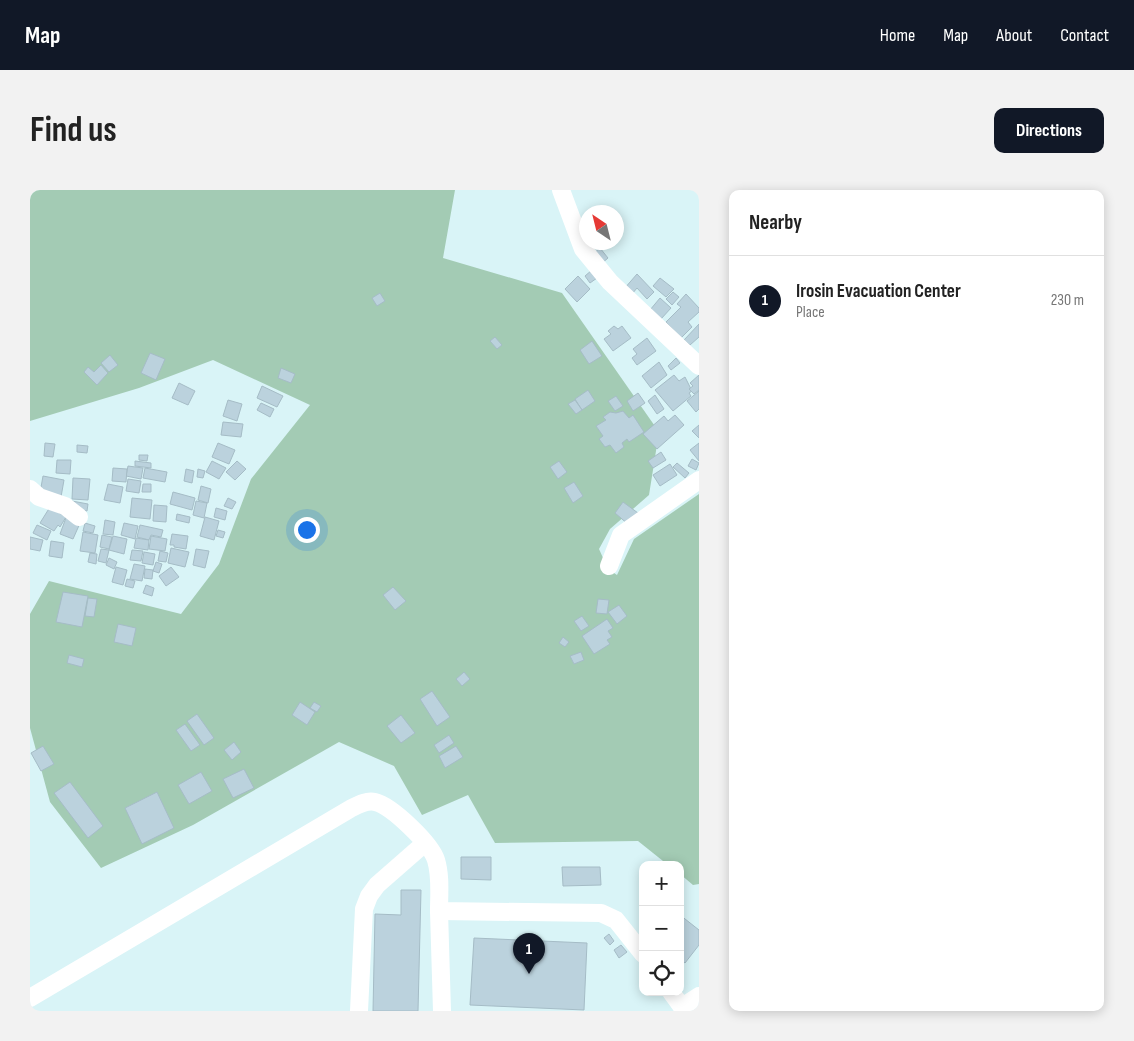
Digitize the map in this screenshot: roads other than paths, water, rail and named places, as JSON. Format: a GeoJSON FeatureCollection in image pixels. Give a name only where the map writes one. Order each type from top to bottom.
{"type":"FeatureCollection","features":[{"type":"Feature","properties":{"kind":"street"},"geometry":{"type":"LineString","coordinates":[[561,190],[583,249],[610,282],[699,366]]}},
{"type":"Feature","properties":{"kind":"street"},"geometry":{"type":"LineString","coordinates":[[609,566],[621,535],[699,480]]}},
{"type":"Feature","properties":{"kind":"street"},"geometry":{"type":"LineString","coordinates":[[30,489],[39,497],[64,506],[79,516]]}},
{"type":"Feature","properties":{"kind":"street"},"geometry":{"type":"LineString","coordinates":[[30,998],[350,809],[364,802],[375,802],[392,810],[425,843],[436,861],[442,1011]]}},
{"type":"Feature","properties":{"kind":"street"},"geometry":{"type":"LineString","coordinates":[[359,1011],[364,909],[368,896],[377,885],[425,843]]}},
{"type":"Feature","properties":{"kind":"street"},"geometry":{"type":"LineString","coordinates":[[439,911],[601,913],[616,920],[641,951]]}},
{"type":"Feature","properties":{"kind":"street"},"geometry":{"type":"LineString","coordinates":[[674,996],[684,1009],[699,996]]}},
{"type":"Feature","properties":{"kind":"place","name":"Irosin Evacuation Center"},"geometry":{"type":"Point","coordinates":[529,974]}}]}
